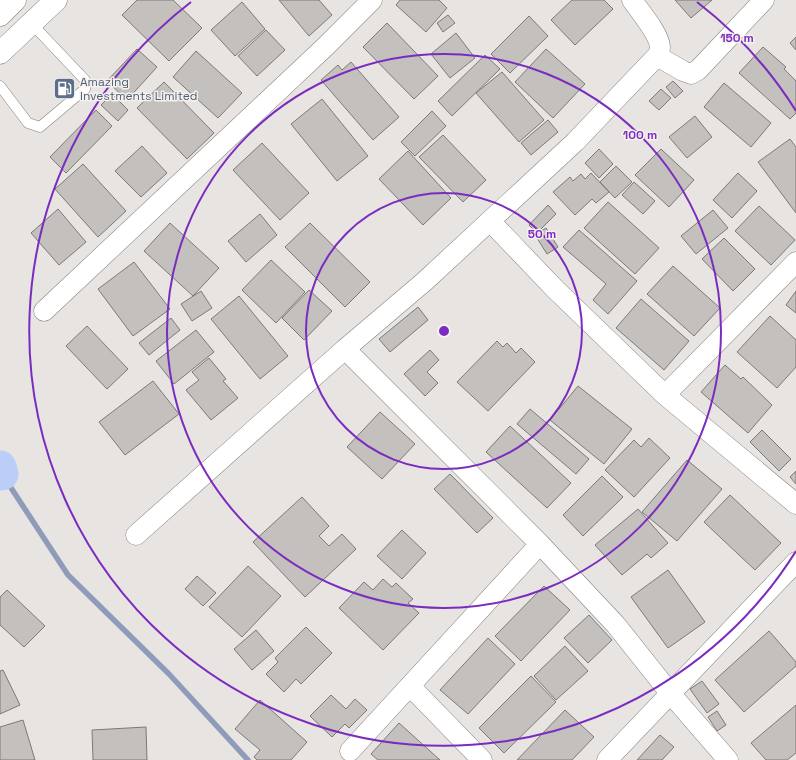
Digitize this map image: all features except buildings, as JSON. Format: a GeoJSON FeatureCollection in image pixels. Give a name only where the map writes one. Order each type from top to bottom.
{"type":"FeatureCollection","features":[{"type":"Feature","properties":{"kind":"main road"},"geometry":{"type":"LineString","coordinates":[[0,15],[15,0]]}},
{"type":"Feature","properties":{"kind":"main road"},"geometry":{"type":"LineString","coordinates":[[0,53],[56,0]]}},
{"type":"Feature","properties":{"kind":"street"},"geometry":{"type":"LineString","coordinates":[[44,311],[315,57],[372,0]]}},
{"type":"Feature","properties":{"kind":"street"},"geometry":{"type":"LineString","coordinates":[[136,535],[345,349],[425,281],[575,142],[657,56],[660,51],[660,46],[657,36],[632,0]]}},
{"type":"Feature","properties":{"kind":"street"},"geometry":{"type":"LineString","coordinates":[[657,56],[691,74],[698,70],[764,0]]}},
{"type":"Feature","properties":{"kind":"street"},"geometry":{"type":"LineString","coordinates":[[490,221],[556,290],[665,395],[796,504]]}},
{"type":"Feature","properties":{"kind":"street"},"geometry":{"type":"LineString","coordinates":[[665,395],[796,262]]}},
{"type":"Feature","properties":{"kind":"street"},"geometry":{"type":"LineString","coordinates":[[345,349],[540,544],[616,625],[670,693],[728,760]]}},
{"type":"Feature","properties":{"kind":"street"},"geometry":{"type":"LineString","coordinates":[[350,751],[540,544]]}},
{"type":"Feature","properties":{"kind":"street"},"geometry":{"type":"LineString","coordinates":[[607,760],[796,562]]}},
{"type":"Feature","properties":{"kind":"street"},"geometry":{"type":"LineString","coordinates":[[410,686],[482,760]]}},
{"type":"Feature","properties":{"kind":"lane"},"geometry":{"type":"LineString","coordinates":[[0,86],[28,123],[40,127],[85,89],[85,80],[32,24]]}},
{"type":"Feature","properties":{"kind":"waterway"},"geometry":{"type":"LineString","coordinates":[[0,467],[2,474]]}},
{"type":"Feature","properties":{"kind":"waterway"},"geometry":{"type":"LineString","coordinates":[[2,474],[68,575],[169,674],[248,760]]}},
{"type":"Feature","properties":{"kind":"place","name":"Amazing Investments Limited"},"geometry":{"type":"Point","coordinates":[65,89]}}]}
